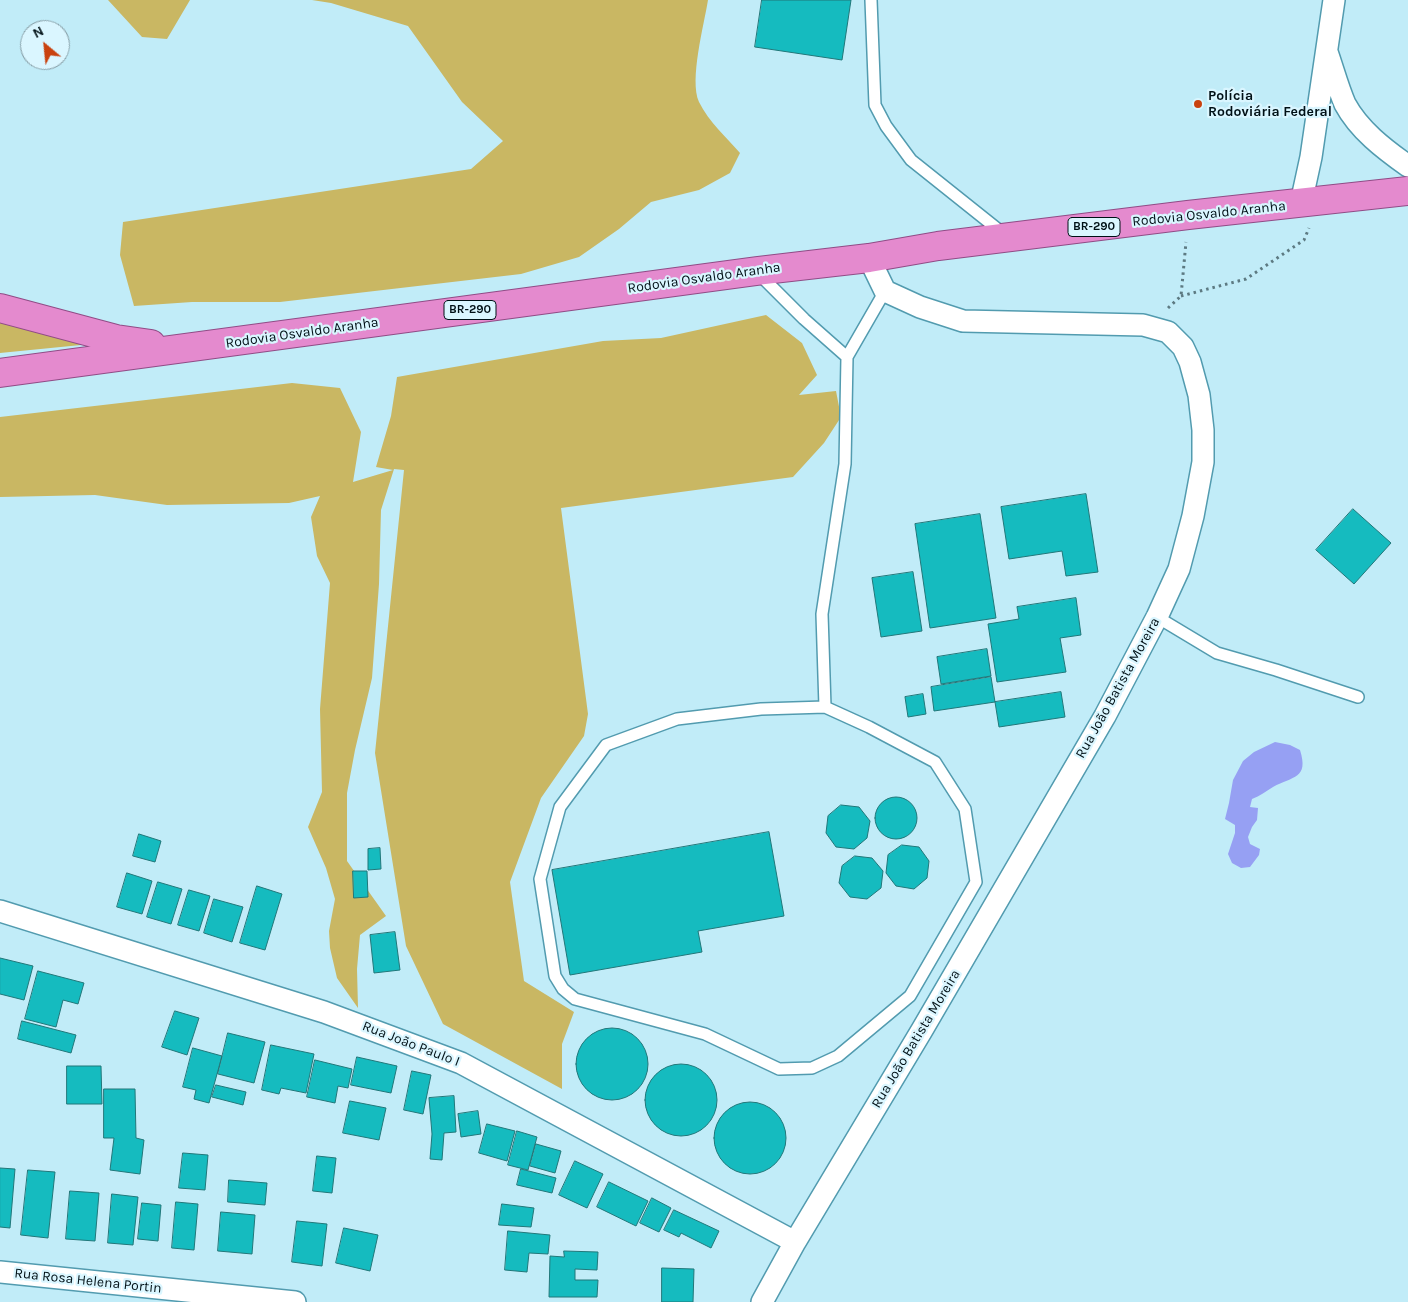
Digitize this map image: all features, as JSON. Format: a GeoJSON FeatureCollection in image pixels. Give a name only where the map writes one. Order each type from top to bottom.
{"type":"FeatureCollection","features":[{"type":"Feature","properties":{"kind":"highway","name":"Rodovia Osvaldo Aranha"},"geometry":{"type":"LineString","coordinates":[[0,373],[757,271],[869,258],[938,246],[1188,215],[1408,191]]}},
{"type":"Feature","properties":{"kind":"highway"},"geometry":{"type":"LineString","coordinates":[[0,308],[116,339],[182,349]]}},
{"type":"Feature","properties":{"kind":"street"},"geometry":{"type":"LineString","coordinates":[[1311,202],[1311,157],[1334,0]]}},
{"type":"Feature","properties":{"kind":"street"},"geometry":{"type":"LineString","coordinates":[[1326,50],[1346,104],[1362,127],[1384,149],[1408,166]]}},
{"type":"Feature","properties":{"kind":"street"},"geometry":{"type":"LineString","coordinates":[[869,258],[884,291]]}},
{"type":"Feature","properties":{"kind":"street","name":"Rua João Batista Moreira"},"geometry":{"type":"LineString","coordinates":[[762,1302],[795,1242],[927,1021],[1105,716],[1157,617],[1179,568],[1193,516],[1203,462],[1203,430],[1198,395],[1190,362],[1183,347],[1168,332],[1143,326],[963,321],[920,307],[884,291]]}},
{"type":"Feature","properties":{"kind":"street","name":"Rua João Paulo I"},"geometry":{"type":"LineString","coordinates":[[0,911],[324,1012],[461,1063],[795,1242]]}},
{"type":"Feature","properties":{"kind":"street","name":"Rua Rosa Helena Portin"},"geometry":{"type":"LineString","coordinates":[[0,1272],[295,1302]]}},
{"type":"Feature","properties":{"kind":"lane"},"geometry":{"type":"LineString","coordinates":[[871,0],[875,105],[886,126],[910,160],[1008,238]]}},
{"type":"Feature","properties":{"kind":"lane"},"geometry":{"type":"LineString","coordinates":[[757,271],[804,319],[847,357]]}},
{"type":"Feature","properties":{"kind":"lane"},"geometry":{"type":"LineString","coordinates":[[825,707],[822,614],[845,464],[847,357],[884,291]]}},
{"type":"Feature","properties":{"kind":"lane"},"geometry":{"type":"LineString","coordinates":[[1157,617],[1218,653],[1358,697]]}},
{"type":"Feature","properties":{"kind":"lane"},"geometry":{"type":"LineString","coordinates":[[825,707],[869,727],[935,762],[965,809],[976,882],[910,996],[838,1056],[812,1068],[779,1069],[705,1034],[575,999],[563,989],[555,976],[540,879],[560,807],[606,745],[677,719],[761,709],[825,707]]}},
{"type":"Feature","properties":{"kind":"path"},"geometry":{"type":"LineString","coordinates":[[1166,310],[1181,296],[1246,279],[1304,240],[1311,202]]}},
{"type":"Feature","properties":{"kind":"path"},"geometry":{"type":"LineString","coordinates":[[1181,296],[1188,215]]}},
{"type":"Feature","properties":{"kind":"shaded area"},"geometry":{"type":"Polygon","coordinates":[[[108,0],[190,0],[167,39],[142,37],[108,0]]]}},
{"type":"Feature","properties":{"kind":"shaded area"},"geometry":{"type":"Polygon","coordinates":[[[312,0],[708,0],[696,67],[696,92],[699,102],[708,116],[740,153],[730,173],[699,190],[651,202],[619,229],[579,257],[521,274],[280,302],[192,302],[134,306],[120,255],[123,222],[471,169],[503,141],[462,102],[408,26],[331,3],[312,0]]]}},
{"type":"Feature","properties":{"kind":"shaded area"},"geometry":{"type":"Polygon","coordinates":[[[766,315],[802,343],[817,375],[799,395],[836,391],[841,417],[824,443],[793,477],[561,508],[588,714],[584,736],[541,798],[510,882],[524,981],[574,1012],[562,1044],[562,1089],[443,1024],[406,946],[375,753],[404,470],[394,469],[381,510],[379,584],[372,678],[347,793],[347,861],[386,916],[360,935],[357,969],[358,1008],[337,978],[330,948],[329,931],[335,899],[326,868],[308,827],[322,792],[320,709],[330,583],[317,556],[311,517],[320,496],[289,503],[167,505],[95,495],[0,497],[0,417],[292,383],[340,388],[361,432],[353,482],[393,470],[376,467],[391,416],[397,377],[603,341],[661,338],[766,315]]]}},
{"type":"Feature","properties":{"kind":"shaded area"},"geometry":{"type":"Polygon","coordinates":[[[0,321],[91,344],[0,353],[0,321]]]}},
{"type":"Feature","properties":{"kind":"water"},"geometry":{"type":"Polygon","coordinates":[[[1275,742],[1290,745],[1300,750],[1302,759],[1301,772],[1252,799],[1250,807],[1258,808],[1257,820],[1248,837],[1250,844],[1260,849],[1259,855],[1250,867],[1241,868],[1232,863],[1228,854],[1235,833],[1235,825],[1225,819],[1233,780],[1243,761],[1254,752],[1275,742]]]}},
{"type":"Feature","properties":{"kind":"building"},"geometry":{"type":"Polygon","coordinates":[[[762,0],[851,0],[842,60],[755,47],[762,0]]]}},
{"type":"Feature","properties":{"kind":"building"},"geometry":{"type":"Polygon","coordinates":[[[1086,494],[1098,572],[1066,576],[1062,551],[1009,559],[1001,507],[1086,494]]]}},
{"type":"Feature","properties":{"kind":"building"},"geometry":{"type":"Polygon","coordinates":[[[1353,509],[1391,543],[1354,584],[1316,550],[1353,509]]]}},
{"type":"Feature","properties":{"kind":"building"},"geometry":{"type":"Polygon","coordinates":[[[980,514],[996,618],[930,628],[915,524],[980,514]]]}},
{"type":"Feature","properties":{"kind":"building"},"geometry":{"type":"Polygon","coordinates":[[[913,572],[922,631],[881,637],[872,578],[913,572]]]}},
{"type":"Feature","properties":{"kind":"building"},"geometry":{"type":"Polygon","coordinates":[[[1076,598],[1081,635],[1060,638],[1066,672],[997,682],[988,624],[1019,619],[1017,607],[1076,598]]]}},
{"type":"Feature","properties":{"kind":"building"},"geometry":{"type":"Polygon","coordinates":[[[987,649],[991,676],[941,684],[937,657],[987,649]]]}},
{"type":"Feature","properties":{"kind":"building"},"geometry":{"type":"Polygon","coordinates":[[[991,677],[995,702],[934,711],[931,687],[991,677]]]}},
{"type":"Feature","properties":{"kind":"building"},"geometry":{"type":"Polygon","coordinates":[[[1061,692],[1065,717],[999,727],[995,702],[1061,692]]]}},
{"type":"Feature","properties":{"kind":"building"},"geometry":{"type":"Polygon","coordinates":[[[923,694],[926,714],[908,717],[905,697],[923,694]]]}},
{"type":"Feature","properties":{"kind":"building"},"geometry":{"type":"Polygon","coordinates":[[[900,797],[908,800],[914,806],[917,818],[914,830],[908,836],[892,839],[884,836],[878,830],[875,814],[878,806],[884,800],[900,797]]]}},
{"type":"Feature","properties":{"kind":"building"},"geometry":{"type":"Polygon","coordinates":[[[841,805],[859,807],[870,821],[867,838],[854,849],[836,847],[826,833],[828,816],[841,805]]]}},
{"type":"Feature","properties":{"kind":"building"},"geometry":{"type":"Polygon","coordinates":[[[769,832],[784,916],[698,931],[702,952],[570,975],[552,870],[769,832]]]}},
{"type":"Feature","properties":{"kind":"building"},"geometry":{"type":"Polygon","coordinates":[[[139,834],[161,841],[155,862],[133,856],[139,834]]]}},
{"type":"Feature","properties":{"kind":"building"},"geometry":{"type":"Polygon","coordinates":[[[902,845],[919,847],[929,861],[927,878],[914,889],[896,886],[886,873],[888,855],[902,845]]]}},
{"type":"Feature","properties":{"kind":"building"},"geometry":{"type":"Polygon","coordinates":[[[380,848],[381,869],[368,870],[368,849],[380,848]]]}},
{"type":"Feature","properties":{"kind":"building"},"geometry":{"type":"Polygon","coordinates":[[[855,856],[872,858],[883,871],[881,888],[867,899],[850,897],[839,883],[842,866],[855,856]]]}},
{"type":"Feature","properties":{"kind":"building"},"geometry":{"type":"Polygon","coordinates":[[[353,871],[367,871],[368,897],[354,898],[353,871]]]}},
{"type":"Feature","properties":{"kind":"building"},"geometry":{"type":"Polygon","coordinates":[[[127,873],[152,881],[142,914],[117,907],[127,873]]]}},
{"type":"Feature","properties":{"kind":"building"},"geometry":{"type":"Polygon","coordinates":[[[158,882],[182,889],[171,924],[147,917],[158,882]]]}},
{"type":"Feature","properties":{"kind":"building"},"geometry":{"type":"Polygon","coordinates":[[[257,886],[282,894],[265,950],[240,943],[257,886]]]}},
{"type":"Feature","properties":{"kind":"building"},"geometry":{"type":"Polygon","coordinates":[[[189,890],[210,896],[199,931],[178,925],[189,890]]]}},
{"type":"Feature","properties":{"kind":"building"},"geometry":{"type":"Polygon","coordinates":[[[214,899],[243,907],[232,942],[204,933],[214,899]]]}},
{"type":"Feature","properties":{"kind":"building"},"geometry":{"type":"Polygon","coordinates":[[[395,932],[400,970],[374,973],[370,935],[395,932]]]}},
{"type":"Feature","properties":{"kind":"building"},"geometry":{"type":"Polygon","coordinates":[[[0,958],[33,966],[24,1000],[0,994],[0,958]]]}},
{"type":"Feature","properties":{"kind":"building"},"geometry":{"type":"Polygon","coordinates":[[[38,971],[84,983],[78,1004],[63,1000],[56,1027],[25,1019],[38,971]]]}},
{"type":"Feature","properties":{"kind":"building"},"geometry":{"type":"Polygon","coordinates":[[[175,1011],[199,1018],[187,1055],[162,1047],[175,1011]]]}},
{"type":"Feature","properties":{"kind":"building"},"geometry":{"type":"Polygon","coordinates":[[[22,1021],[76,1035],[71,1053],[18,1039],[22,1021]]]}},
{"type":"Feature","properties":{"kind":"building"},"geometry":{"type":"Polygon","coordinates":[[[612,1028],[632,1034],[642,1044],[648,1064],[642,1084],[632,1094],[612,1100],[592,1094],[582,1084],[576,1064],[582,1044],[592,1034],[612,1028]]]}},
{"type":"Feature","properties":{"kind":"building"},"geometry":{"type":"Polygon","coordinates":[[[228,1033],[265,1042],[254,1083],[218,1074],[228,1033]]]}},
{"type":"Feature","properties":{"kind":"building"},"geometry":{"type":"Polygon","coordinates":[[[271,1045],[314,1054],[306,1093],[281,1088],[279,1094],[262,1090],[271,1045]]]}},
{"type":"Feature","properties":{"kind":"building"},"geometry":{"type":"Polygon","coordinates":[[[193,1048],[222,1056],[209,1103],[194,1099],[196,1090],[183,1087],[193,1048]]]}},
{"type":"Feature","properties":{"kind":"building"},"geometry":{"type":"Polygon","coordinates":[[[357,1057],[397,1066],[391,1093],[351,1085],[357,1057]]]}},
{"type":"Feature","properties":{"kind":"building"},"geometry":{"type":"Polygon","coordinates":[[[315,1060],[352,1069],[348,1088],[338,1086],[335,1103],[307,1097],[315,1060]]]}},
{"type":"Feature","properties":{"kind":"building"},"geometry":{"type":"Polygon","coordinates":[[[681,1064],[701,1070],[711,1080],[717,1100],[711,1120],[701,1130],[681,1136],[661,1130],[651,1120],[645,1100],[651,1080],[661,1070],[681,1064]]]}},
{"type":"Feature","properties":{"kind":"building"},"geometry":{"type":"Polygon","coordinates":[[[67,1066],[101,1066],[102,1104],[67,1104],[67,1066]]]}},
{"type":"Feature","properties":{"kind":"building"},"geometry":{"type":"Polygon","coordinates":[[[412,1071],[431,1075],[423,1114],[404,1110],[412,1071]]]}},
{"type":"Feature","properties":{"kind":"building"},"geometry":{"type":"Polygon","coordinates":[[[216,1085],[246,1092],[243,1105],[212,1097],[216,1085]]]}},
{"type":"Feature","properties":{"kind":"building"},"geometry":{"type":"Polygon","coordinates":[[[104,1089],[135,1089],[136,1138],[144,1140],[140,1174],[110,1170],[114,1138],[104,1138],[104,1089]]]}},
{"type":"Feature","properties":{"kind":"building"},"geometry":{"type":"Polygon","coordinates":[[[454,1096],[456,1132],[444,1133],[442,1160],[430,1159],[432,1134],[429,1098],[454,1096]]]}},
{"type":"Feature","properties":{"kind":"building"},"geometry":{"type":"Polygon","coordinates":[[[350,1101],[386,1108],[379,1140],[343,1133],[350,1101]]]}},
{"type":"Feature","properties":{"kind":"building"},"geometry":{"type":"Polygon","coordinates":[[[750,1102],[770,1108],[780,1118],[786,1138],[780,1158],[770,1168],[750,1174],[730,1168],[720,1158],[714,1138],[720,1118],[730,1108],[750,1102]]]}},
{"type":"Feature","properties":{"kind":"building"},"geometry":{"type":"Polygon","coordinates":[[[478,1111],[481,1134],[461,1137],[458,1114],[478,1111]]]}},
{"type":"Feature","properties":{"kind":"building"},"geometry":{"type":"Polygon","coordinates":[[[487,1124],[515,1131],[507,1161],[479,1153],[487,1124]]]}},
{"type":"Feature","properties":{"kind":"building"},"geometry":{"type":"Polygon","coordinates":[[[517,1131],[537,1137],[528,1170],[508,1165],[517,1131]]]}},
{"type":"Feature","properties":{"kind":"building"},"geometry":{"type":"Polygon","coordinates":[[[536,1144],[561,1151],[555,1173],[530,1166],[536,1144]]]}},
{"type":"Feature","properties":{"kind":"building"},"geometry":{"type":"Polygon","coordinates":[[[183,1153],[208,1155],[205,1190],[179,1188],[183,1153]]]}},
{"type":"Feature","properties":{"kind":"building"},"geometry":{"type":"Polygon","coordinates":[[[317,1156],[336,1158],[332,1193],[313,1191],[317,1156]]]}},
{"type":"Feature","properties":{"kind":"building"},"geometry":{"type":"Polygon","coordinates":[[[575,1161],[603,1174],[587,1208],[559,1195],[575,1161]]]}},
{"type":"Feature","properties":{"kind":"building"},"geometry":{"type":"Polygon","coordinates":[[[0,1168],[15,1169],[10,1228],[0,1227],[0,1168]]]}},
{"type":"Feature","properties":{"kind":"building"},"geometry":{"type":"Polygon","coordinates":[[[521,1169],[556,1178],[552,1193],[517,1185],[521,1169]]]}},
{"type":"Feature","properties":{"kind":"building"},"geometry":{"type":"Polygon","coordinates":[[[28,1170],[55,1172],[48,1238],[21,1235],[28,1170]]]}},
{"type":"Feature","properties":{"kind":"building"},"geometry":{"type":"Polygon","coordinates":[[[229,1180],[267,1183],[265,1205],[228,1202],[229,1180]]]}},
{"type":"Feature","properties":{"kind":"building"},"geometry":{"type":"Polygon","coordinates":[[[609,1182],[648,1201],[636,1226],[597,1207],[609,1182]]]}},
{"type":"Feature","properties":{"kind":"building"},"geometry":{"type":"Polygon","coordinates":[[[70,1191],[99,1193],[95,1241],[66,1239],[70,1191]]]}},
{"type":"Feature","properties":{"kind":"building"},"geometry":{"type":"Polygon","coordinates":[[[112,1194],[138,1197],[133,1245],[108,1243],[112,1194]]]}},
{"type":"Feature","properties":{"kind":"building"},"geometry":{"type":"Polygon","coordinates":[[[652,1198],[671,1208],[659,1232],[640,1223],[652,1198]]]}},
{"type":"Feature","properties":{"kind":"building"},"geometry":{"type":"Polygon","coordinates":[[[176,1202],[198,1204],[194,1250],[172,1248],[176,1202]]]}},
{"type":"Feature","properties":{"kind":"building"},"geometry":{"type":"Polygon","coordinates":[[[142,1203],[161,1205],[158,1241],[138,1239],[142,1203]]]}},
{"type":"Feature","properties":{"kind":"building"},"geometry":{"type":"Polygon","coordinates":[[[502,1204],[534,1208],[531,1227],[499,1225],[502,1204]]]}},
{"type":"Feature","properties":{"kind":"building"},"geometry":{"type":"Polygon","coordinates":[[[674,1210],[719,1231],[711,1248],[681,1233],[679,1237],[664,1230],[674,1210]]]}},
{"type":"Feature","properties":{"kind":"building"},"geometry":{"type":"Polygon","coordinates":[[[221,1212],[255,1215],[252,1254],[218,1251],[221,1212]]]}},
{"type":"Feature","properties":{"kind":"building"},"geometry":{"type":"Polygon","coordinates":[[[297,1221],[327,1224],[322,1266],[292,1262],[297,1221]]]}},
{"type":"Feature","properties":{"kind":"building"},"geometry":{"type":"Polygon","coordinates":[[[344,1228],[378,1235],[370,1271],[336,1263],[344,1228]]]}},
{"type":"Feature","properties":{"kind":"building"},"geometry":{"type":"Polygon","coordinates":[[[508,1231],[550,1235],[548,1254],[529,1253],[527,1272],[505,1270],[508,1231]]]}},
{"type":"Feature","properties":{"kind":"building"},"geometry":{"type":"Polygon","coordinates":[[[564,1251],[598,1252],[597,1270],[575,1269],[575,1280],[598,1280],[597,1297],[549,1297],[550,1256],[564,1257],[564,1251]]]}},
{"type":"Feature","properties":{"kind":"building"},"geometry":{"type":"Polygon","coordinates":[[[662,1268],[694,1269],[693,1302],[662,1302],[662,1268]]]}},
{"type":"Feature","properties":{"kind":"place","name":"Polícia Rodoviária Federal"},"geometry":{"type":"Point","coordinates":[1198,104]}}]}
